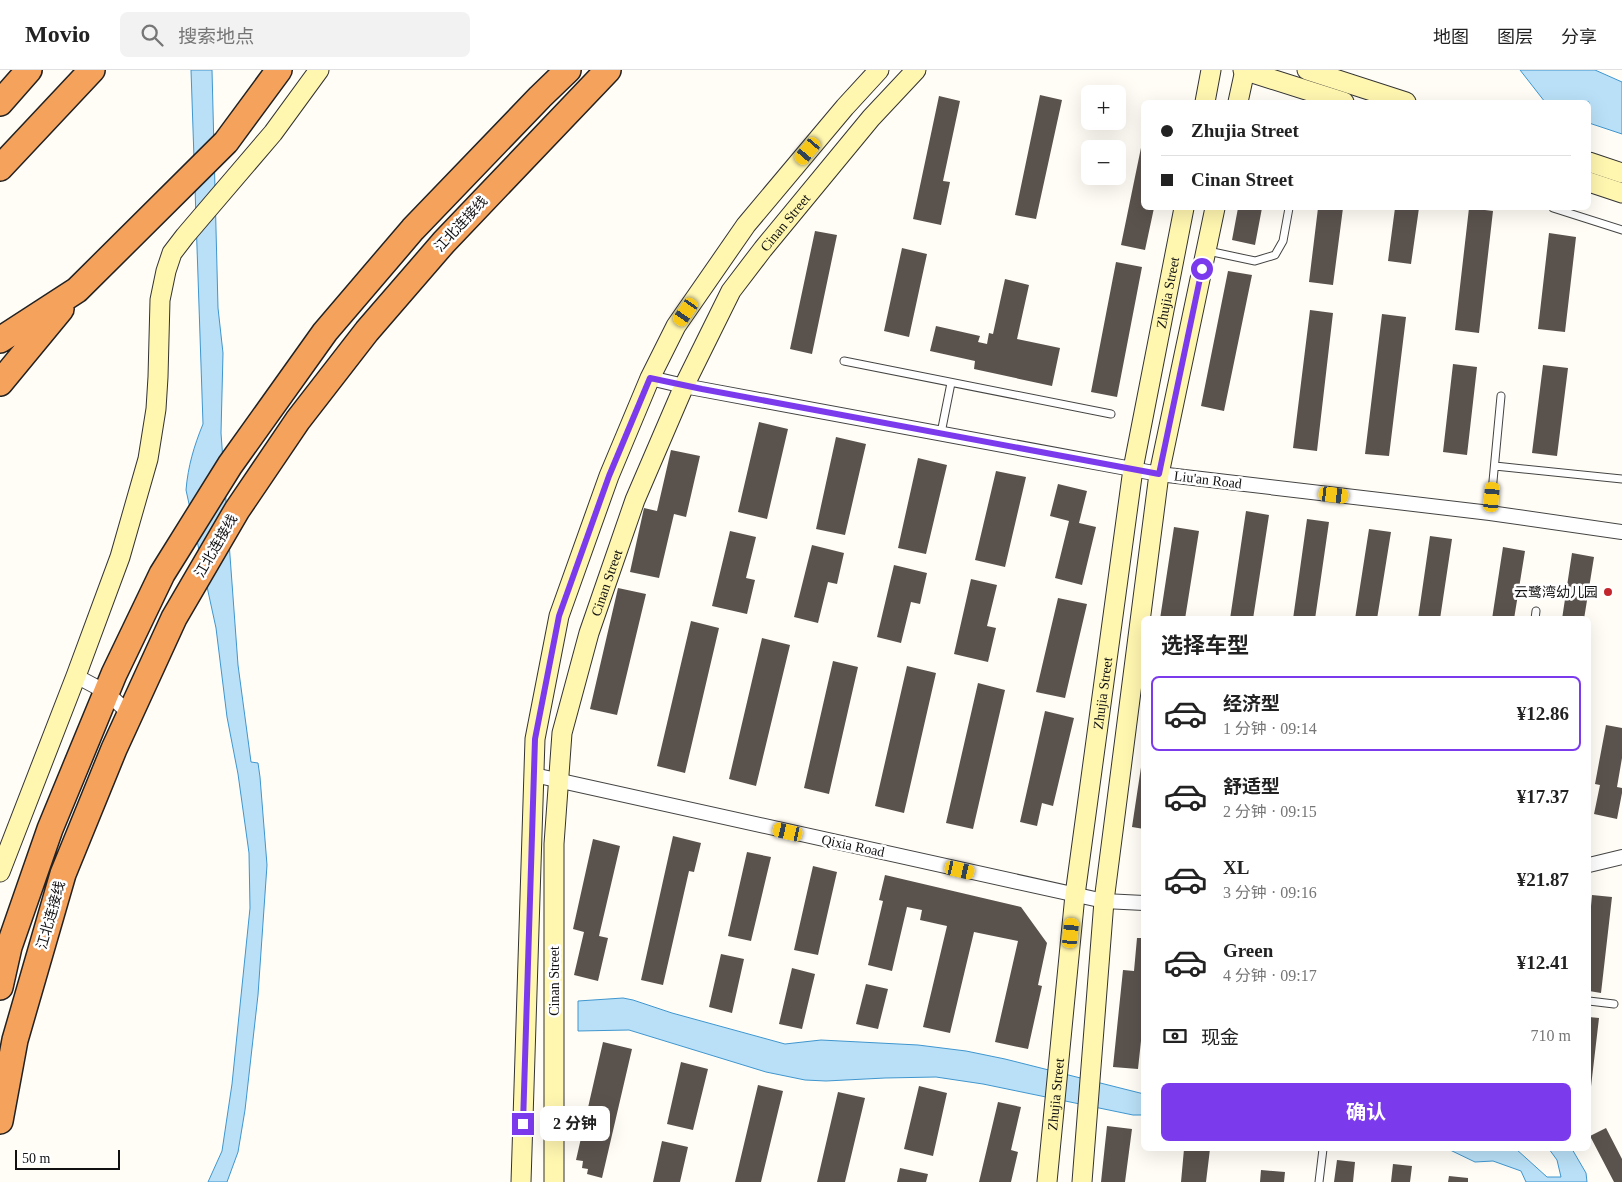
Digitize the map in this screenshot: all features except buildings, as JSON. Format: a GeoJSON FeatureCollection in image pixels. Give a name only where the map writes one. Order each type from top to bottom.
{"type":"FeatureCollection","features":[{"type":"Feature","properties":{"kind":"highway"},"geometry":{"type":"LineString","coordinates":[[0,103],[29,70]]}},
{"type":"Feature","properties":{"kind":"highway"},"geometry":{"type":"LineString","coordinates":[[0,168],[92,70]]}},
{"type":"Feature","properties":{"kind":"highway"},"geometry":{"type":"LineString","coordinates":[[0,382],[77,290],[226,142],[279,70]]}},
{"type":"Feature","properties":{"kind":"highway","name":"江北连接线"},"geometry":{"type":"LineString","coordinates":[[0,987],[9,947],[50,829],[106,692],[162,574],[230,465],[325,332],[413,229],[568,70]]}},
{"type":"Feature","properties":{"kind":"highway","name":"江北连接线"},"geometry":{"type":"LineString","coordinates":[[0,1121],[15,1040],[63,874],[114,749],[174,618],[237,510],[298,420],[367,331],[444,242],[608,70]]}},
{"type":"Feature","properties":{"kind":"highway"},"geometry":{"type":"LineString","coordinates":[[0,340],[77,290]]}},
{"type":"Feature","properties":{"kind":"street"},"geometry":{"type":"LineString","coordinates":[[0,872],[120,557],[148,459],[157,401],[160,300],[172,253],[273,133],[319,70]]}},
{"type":"Feature","properties":{"kind":"street","name":"Cinan Street"},"geometry":{"type":"LineString","coordinates":[[521,1182],[535,739],[559,616],[609,476],[650,378],[676,326],[746,225],[845,107],[880,70]]}},
{"type":"Feature","properties":{"kind":"street","name":"Cinan Street"},"geometry":{"type":"LineString","coordinates":[[554,1182],[554,844],[562,733],[589,633],[635,500],[684,386],[731,291],[763,249],[871,118],[916,70]]}},
{"type":"Feature","properties":{"kind":"street"},"geometry":{"type":"LineString","coordinates":[[1205,100],[1211,70]]}},
{"type":"Feature","properties":{"kind":"street"},"geometry":{"type":"LineString","coordinates":[[1238,100],[1244,70],[1338,100]]}},
{"type":"Feature","properties":{"kind":"street"},"geometry":{"type":"LineString","coordinates":[[1307,70],[1400,100]]}},
{"type":"Feature","properties":{"kind":"street"},"geometry":{"type":"LineString","coordinates":[[1591,163],[1622,173]]}},
{"type":"Feature","properties":{"kind":"street"},"geometry":{"type":"LineString","coordinates":[[1591,183],[1622,193]]}},
{"type":"Feature","properties":{"kind":"street","name":"Zhujia Street"},"geometry":{"type":"LineString","coordinates":[[1047,1182],[1075,895],[1133,469],[1184,210]]}},
{"type":"Feature","properties":{"kind":"street","name":"Zhujia Street"},"geometry":{"type":"LineString","coordinates":[[1144,616],[1159,474],[1215,210]]}},
{"type":"Feature","properties":{"kind":"street","name":"Liu'an Road"},"geometry":{"type":"LineString","coordinates":[[650,378],[684,386],[1159,474],[1490,513],[1622,532]]}},
{"type":"Feature","properties":{"kind":"street","name":"Zhujia Street"},"geometry":{"type":"LineString","coordinates":[[1082,1182],[1104,901],[1140,649]]}},
{"type":"Feature","properties":{"kind":"street"},"geometry":{"type":"LineString","coordinates":[[76,676],[106,692],[130,714]]}},
{"type":"Feature","properties":{"kind":"street","name":"Qixia Road"},"geometry":{"type":"LineString","coordinates":[[534,775],[1075,895],[1104,901],[1141,902]]}},
{"type":"Feature","properties":{"kind":"street"},"geometry":{"type":"LineString","coordinates":[[1591,865],[1622,858]]}},
{"type":"Feature","properties":{"kind":"lane"},"geometry":{"type":"LineString","coordinates":[[1206,251],[1255,261],[1275,255],[1283,242],[1289,210]]}},
{"type":"Feature","properties":{"kind":"lane"},"geometry":{"type":"LineString","coordinates":[[1559,210],[1622,230]]}},
{"type":"Feature","properties":{"kind":"lane"},"geometry":{"type":"LineString","coordinates":[[844,362],[1111,414]]}},
{"type":"Feature","properties":{"kind":"lane"},"geometry":{"type":"LineString","coordinates":[[941,434],[951,383]]}},
{"type":"Feature","properties":{"kind":"lane"},"geometry":{"type":"LineString","coordinates":[[1490,513],[1501,396]]}},
{"type":"Feature","properties":{"kind":"lane"},"geometry":{"type":"LineString","coordinates":[[1495,466],[1622,479]]}},
{"type":"Feature","properties":{"kind":"lane"},"geometry":{"type":"LineString","coordinates":[[1535,616],[1536,611]]}},
{"type":"Feature","properties":{"kind":"lane"},"geometry":{"type":"LineString","coordinates":[[1591,1001],[1614,1004]]}},
{"type":"Feature","properties":{"kind":"lane"},"geometry":{"type":"LineString","coordinates":[[1319,1182],[1323,1151]]}},
{"type":"Feature","properties":{"kind":"water"},"geometry":{"type":"Polygon","coordinates":[[[191,70],[212,70],[218,308],[223,353],[221,433],[238,665],[251,762],[258,763],[267,865],[258,995],[245,1110],[238,1152],[227,1182],[208,1182],[222,1151],[232,1084],[250,908],[249,853],[238,774],[227,717],[216,628],[186,490],[192,456],[203,424],[191,70]]]}},
{"type":"Feature","properties":{"kind":"water"},"geometry":{"type":"Polygon","coordinates":[[[1520,70],[1595,70],[1622,82],[1622,134],[1591,124],[1591,100],[1543,100],[1520,70]]]}},
{"type":"Feature","properties":{"kind":"water"},"geometry":{"type":"Polygon","coordinates":[[[623,998],[633,1000],[672,1013],[785,1044],[821,1040],[918,1045],[966,1051],[1141,1093],[1141,1115],[1133,1115],[983,1084],[936,1077],[805,1080],[766,1072],[629,1030],[578,1031],[578,1001],[623,998]]]}},
{"type":"Feature","properties":{"kind":"water"},"geometry":{"type":"Polygon","coordinates":[[[1452,1151],[1518,1151],[1547,1177],[1561,1177],[1557,1160],[1550,1151],[1573,1151],[1586,1173],[1587,1182],[1526,1182],[1521,1171],[1493,1161],[1475,1162],[1452,1151]]]}},
{"type":"Feature","properties":{"kind":"place","name":"云鹭湾幼儿园"},"geometry":{"type":"Point","coordinates":[1608,592]}},
{"type":"Feature","properties":{"kind":"route"},"geometry":{"type":"LineString","coordinates":[[523,1124],[535,739],[559,616],[609,476],[650,378],[684,386],[1159,474],[1202,269]]}}]}
